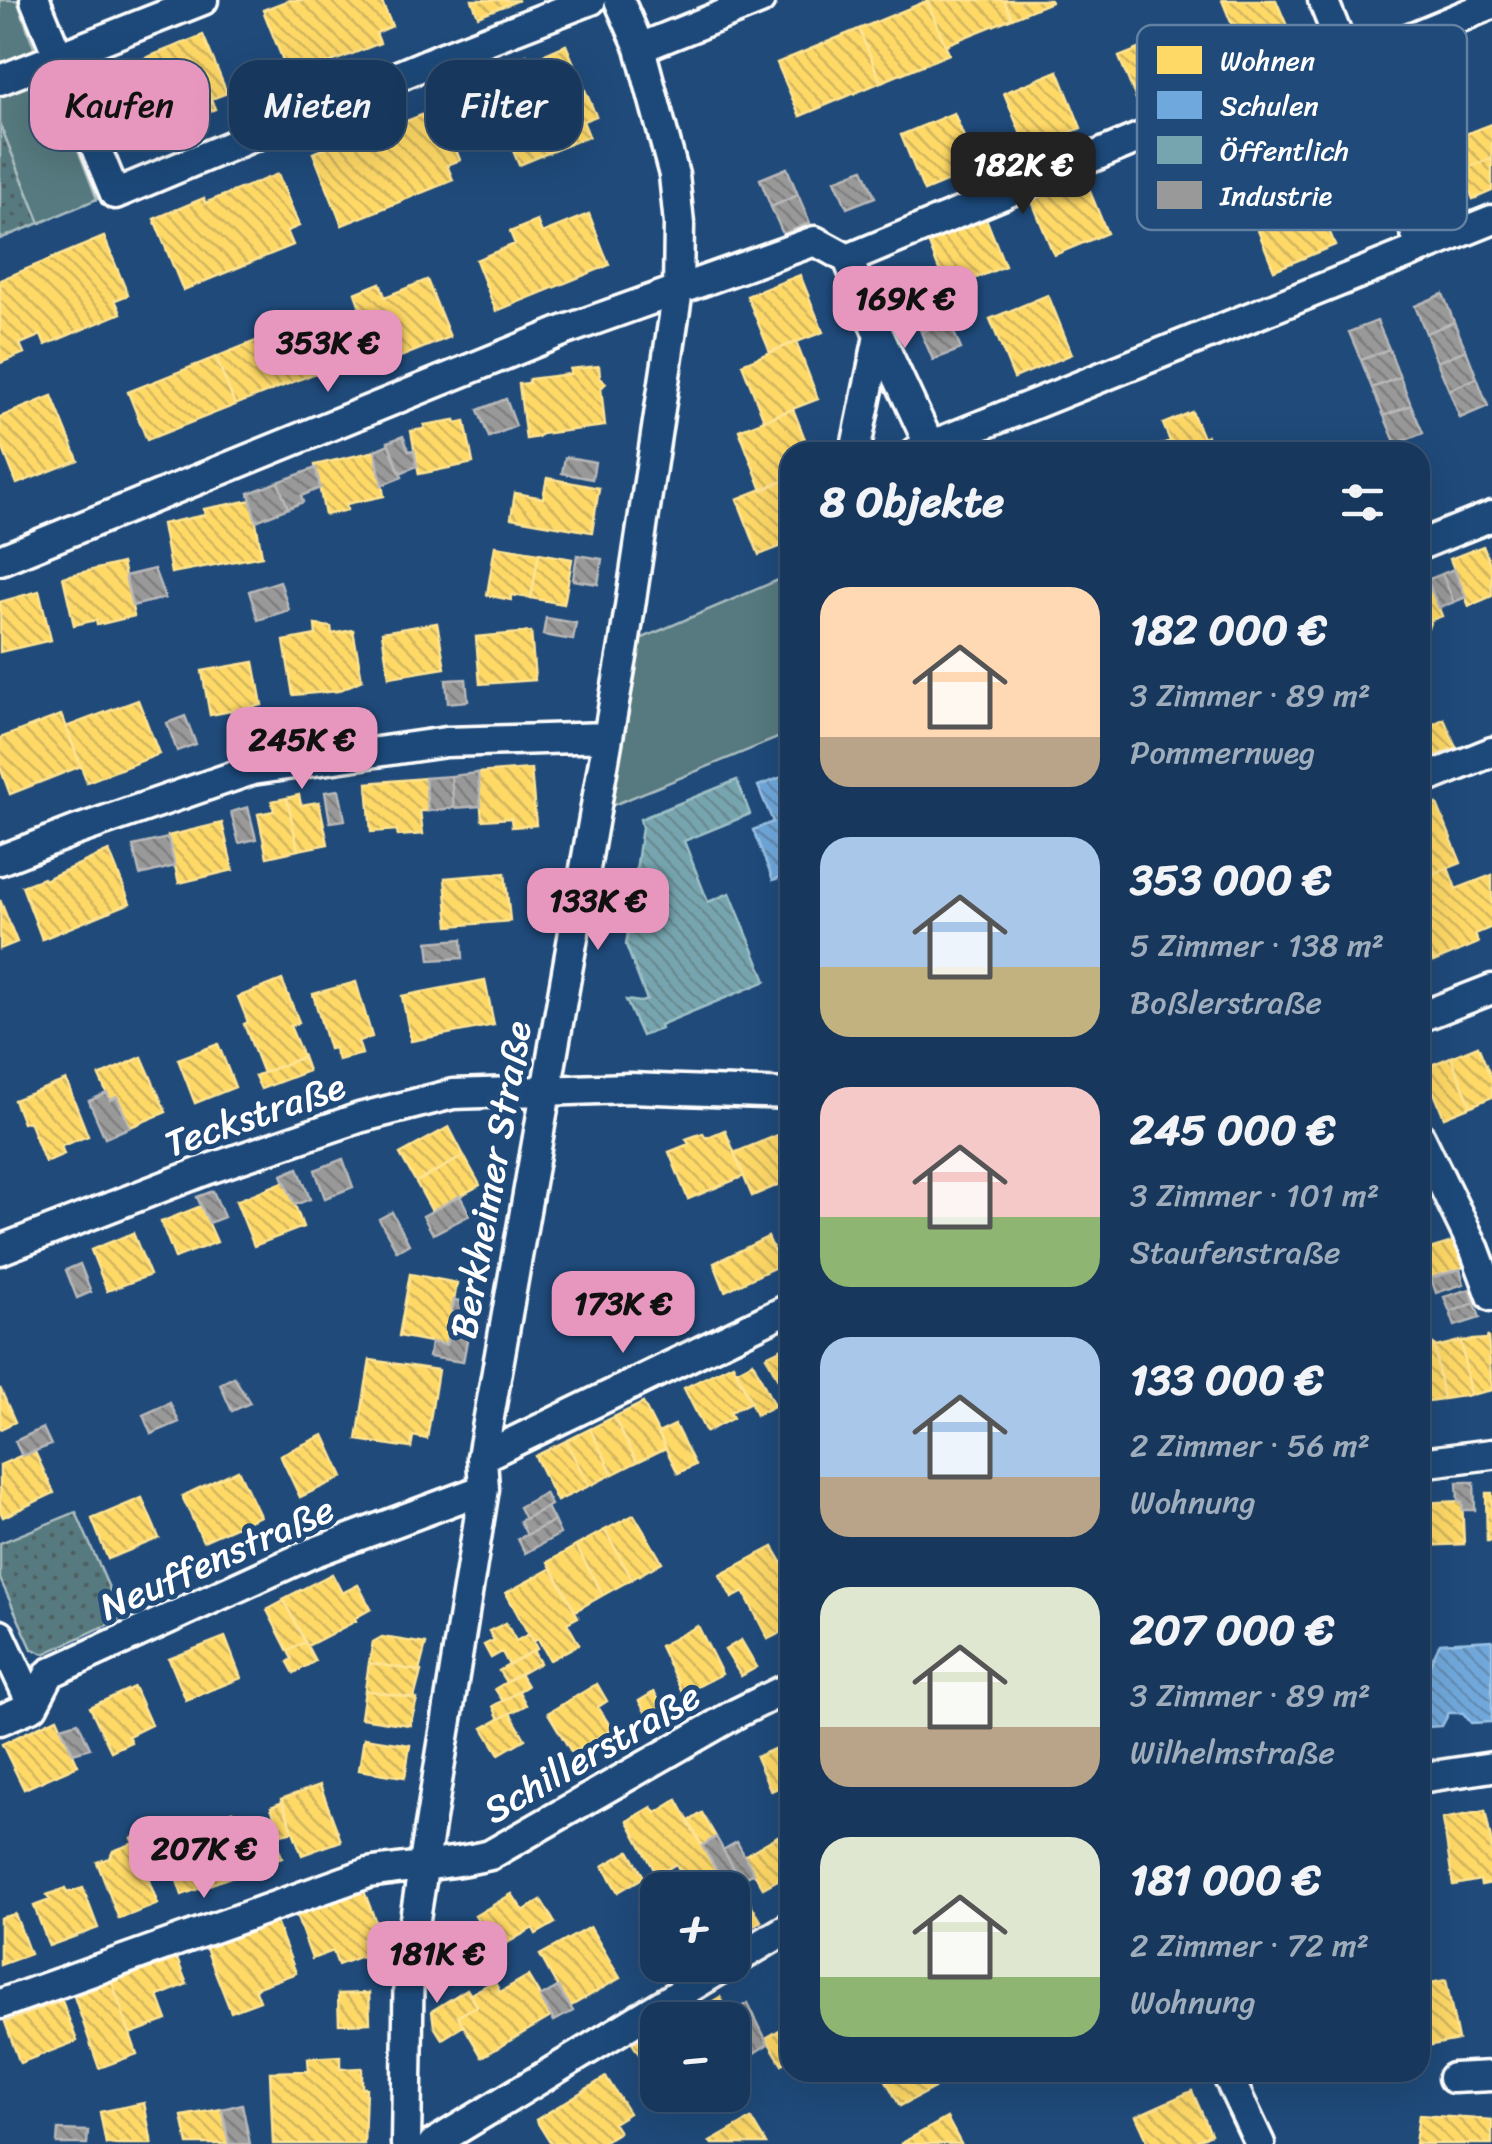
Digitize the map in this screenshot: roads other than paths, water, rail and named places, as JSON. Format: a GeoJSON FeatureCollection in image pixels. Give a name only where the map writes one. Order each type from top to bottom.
{"type":"FeatureCollection","features":[{"type":"Feature","properties":{"kind":"street"},"geometry":{"type":"LineString","coordinates":[[34,0],[116,194],[591,0]]}},
{"type":"Feature","properties":{"kind":"street"},"geometry":{"type":"LineString","coordinates":[[0,80],[203,0]]}},
{"type":"Feature","properties":{"kind":"street","name":"Berkheimer Straße"},"geometry":{"type":"LineString","coordinates":[[406,2144],[409,1956],[484,1490],[482,1457],[608,737],[678,290],[679,224],[674,175],[640,48],[619,0]]}},
{"type":"Feature","properties":{"kind":"street"},"geometry":{"type":"LineString","coordinates":[[640,48],[760,0]]}},
{"type":"Feature","properties":{"kind":"street"},"geometry":{"type":"LineString","coordinates":[[1323,0],[1334,25]]}},
{"type":"Feature","properties":{"kind":"street"},"geometry":{"type":"LineString","coordinates":[[1436,25],[1492,4]]}},
{"type":"Feature","properties":{"kind":"street"},"geometry":{"type":"LineString","coordinates":[[848,258],[1137,142]]}},
{"type":"Feature","properties":{"kind":"street"},"geometry":{"type":"LineString","coordinates":[[943,442],[1492,220]]}},
{"type":"Feature","properties":{"kind":"street"},"geometry":{"type":"LineString","coordinates":[[1415,230],[1422,248]]}},
{"type":"Feature","properties":{"kind":"street"},"geometry":{"type":"LineString","coordinates":[[2,556],[563,331],[815,241],[848,258],[920,442]]}},
{"type":"Feature","properties":{"kind":"street"},"geometry":{"type":"LineString","coordinates":[[857,442],[879,336]]}},
{"type":"Feature","properties":{"kind":"street"},"geometry":{"type":"LineString","coordinates":[[1430,541],[1492,516]]}},
{"type":"Feature","properties":{"kind":"street"},"geometry":{"type":"LineString","coordinates":[[0,860],[252,770],[446,742],[608,737]]}},
{"type":"Feature","properties":{"kind":"street"},"geometry":{"type":"LineString","coordinates":[[1430,777],[1492,752]]}},
{"type":"Feature","properties":{"kind":"street"},"geometry":{"type":"LineString","coordinates":[[1430,1013],[1492,989]]}},
{"type":"Feature","properties":{"kind":"street","name":"Teckstraße"},"geometry":{"type":"LineString","coordinates":[[0,1250],[206,1170],[359,1118],[453,1094],[630,1088],[780,1094]]}},
{"type":"Feature","properties":{"kind":"street"},"geometry":{"type":"LineString","coordinates":[[1430,1158],[1475,1250],[1492,1296]]}},
{"type":"Feature","properties":{"kind":"street"},"geometry":{"type":"LineString","coordinates":[[482,1457],[780,1313]]}},
{"type":"Feature","properties":{"kind":"street"},"geometry":{"type":"LineString","coordinates":[[1430,1462],[1492,1454]]}},
{"type":"Feature","properties":{"kind":"street","name":"Neuffenstraße"},"geometry":{"type":"LineString","coordinates":[[0,1720],[32,1706],[50,1673],[312,1553],[484,1490]]}},
{"type":"Feature","properties":{"kind":"street"},"geometry":{"type":"LineString","coordinates":[[0,1635],[32,1706]]}},
{"type":"Feature","properties":{"kind":"street","name":"Schillerstraße"},"geometry":{"type":"LineString","coordinates":[[0,2004],[368,1872],[457,1863],[490,1855],[780,1692]]}},
{"type":"Feature","properties":{"kind":"street"},"geometry":{"type":"LineString","coordinates":[[1430,1776],[1492,1767]]}},
{"type":"Feature","properties":{"kind":"street"},"geometry":{"type":"LineString","coordinates":[[750,1951],[780,1933]]}},
{"type":"Feature","properties":{"kind":"street"},"geometry":{"type":"LineString","coordinates":[[432,2144],[699,1982]]}},
{"type":"Feature","properties":{"kind":"street"},"geometry":{"type":"LineString","coordinates":[[1452,2078],[1492,2076]]}},
{"type":"Feature","properties":{"kind":"street"},"geometry":{"type":"LineString","coordinates":[[1231,2082],[1260,2144]]}}]}
